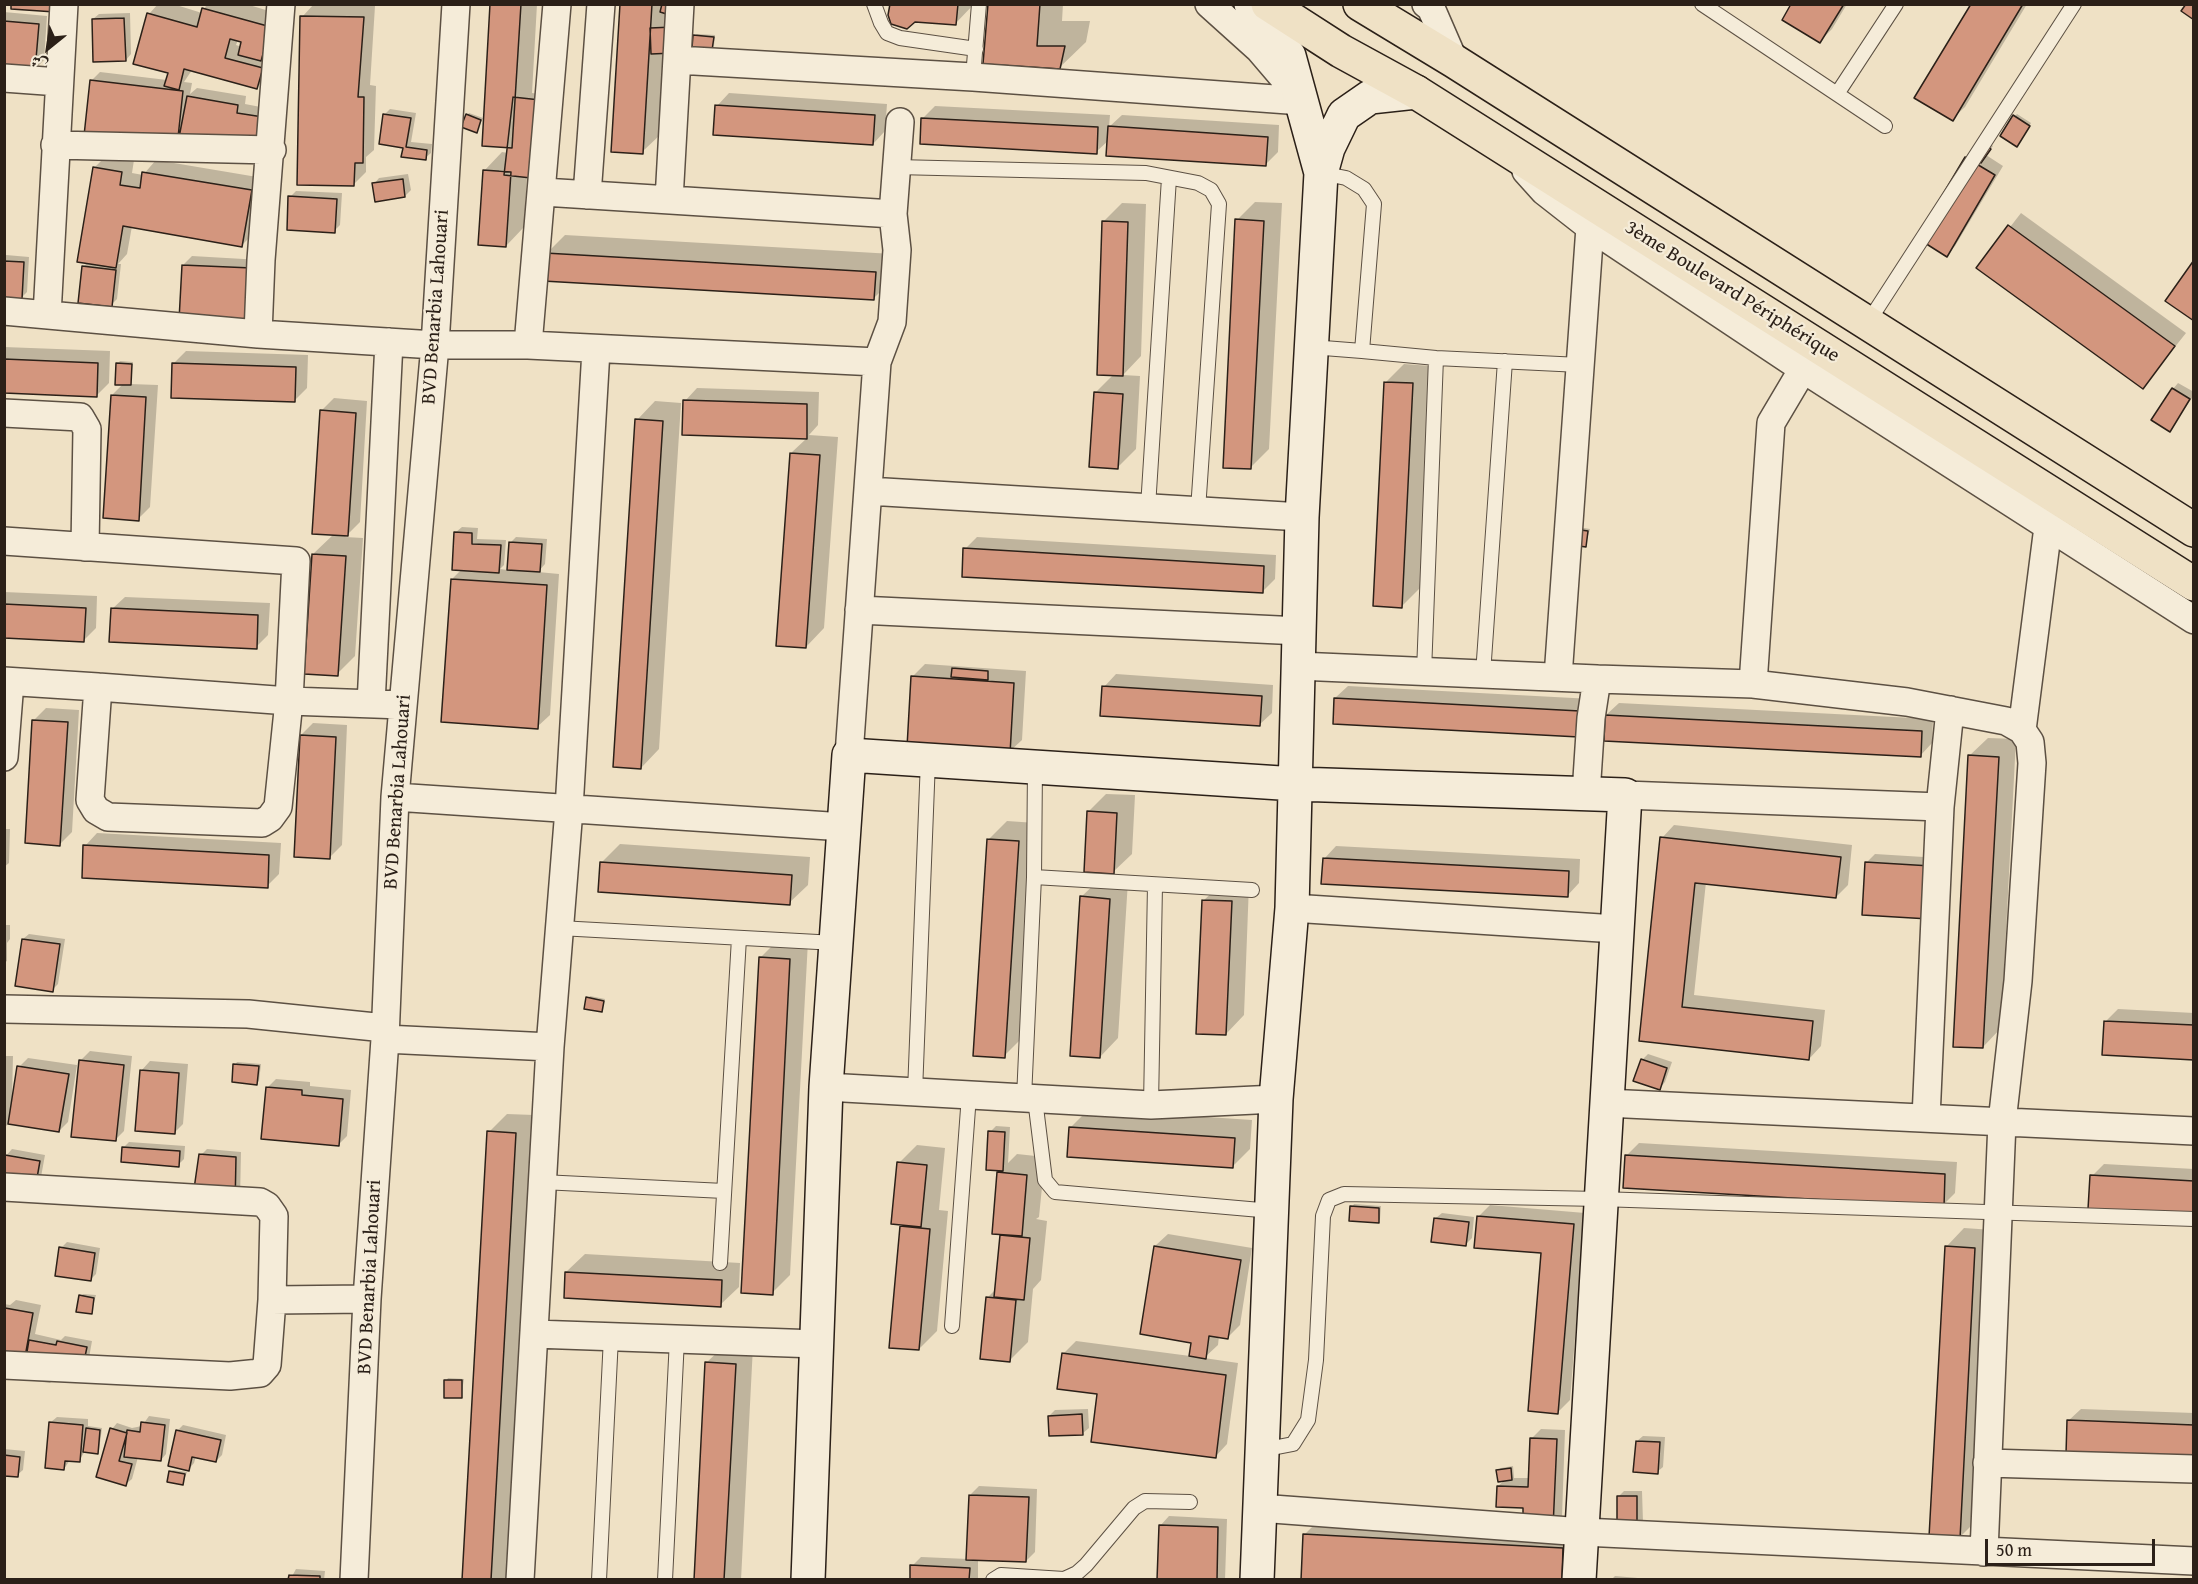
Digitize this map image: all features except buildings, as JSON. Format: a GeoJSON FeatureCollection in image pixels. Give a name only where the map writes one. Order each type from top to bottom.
{"type":"FeatureCollection","features":[{"type":"Feature","properties":{"kind":"highway","name":"3ème Boulevard Périphérique"},"geometry":{"type":"LineString","coordinates":[[1268,4],[1341,51],[1416,92],[2193,584]]}},
{"type":"Feature","properties":{"kind":"highway"},"geometry":{"type":"LineString","coordinates":[[1360,4],[2192,527]]}},
{"type":"Feature","properties":{"kind":"street"},"geometry":{"type":"LineString","coordinates":[[47,315],[64,4]]}},
{"type":"Feature","properties":{"kind":"street"},"geometry":{"type":"LineString","coordinates":[[258,334],[261,260],[272,150],[281,4]]}},
{"type":"Feature","properties":{"kind":"street","name":"BVD Benarbia Lahouari"},"geometry":{"type":"LineString","coordinates":[[354,1580],[367,1299],[385,1034],[395,797],[435,345],[456,4]]}},
{"type":"Feature","properties":{"kind":"street"},"geometry":{"type":"LineString","coordinates":[[528,345],[543,192],[557,4]]}},
{"type":"Feature","properties":{"kind":"street"},"geometry":{"type":"LineString","coordinates":[[587,195],[601,4]]}},
{"type":"Feature","properties":{"kind":"street"},"geometry":{"type":"LineString","coordinates":[[669,200],[680,4]]}},
{"type":"Feature","properties":{"kind":"street"},"geometry":{"type":"LineString","coordinates":[[1209,4],[1258,49],[1302,100]]}},
{"type":"Feature","properties":{"kind":"street"},"geometry":{"type":"LineString","coordinates":[[1251,4],[1289,56],[1321,173]]}},
{"type":"Feature","properties":{"kind":"street"},"geometry":{"type":"LineString","coordinates":[[1426,4],[1431,8],[1454,61]]}},
{"type":"Feature","properties":{"kind":"street"},"geometry":{"type":"LineString","coordinates":[[677,60],[973,77],[1302,100]]}},
{"type":"Feature","properties":{"kind":"street"},"geometry":{"type":"LineString","coordinates":[[4,78],[59,82]]}},
{"type":"Feature","properties":{"kind":"street"},"geometry":{"type":"LineString","coordinates":[[1257,1580],[1276,1099],[1292,908],[1302,517],[1309,347],[1321,173],[1328,148],[1344,115],[1370,97],[1416,92]]}},
{"type":"Feature","properties":{"kind":"street"},"geometry":{"type":"LineString","coordinates":[[808,1580],[826,1087],[877,362],[892,322],[897,250],[893,214],[900,122]]}},
{"type":"Feature","properties":{"kind":"street"},"geometry":{"type":"LineString","coordinates":[[55,145],[272,150]]}},
{"type":"Feature","properties":{"kind":"street"},"geometry":{"type":"LineString","coordinates":[[1507,150],[1544,191],[1590,227],[1803,369],[2193,620]]}},
{"type":"Feature","properties":{"kind":"street"},"geometry":{"type":"LineString","coordinates":[[543,192],[893,214]]}},
{"type":"Feature","properties":{"kind":"street"},"geometry":{"type":"LineString","coordinates":[[1558,677],[1590,227]]}},
{"type":"Feature","properties":{"kind":"street"},"geometry":{"type":"LineString","coordinates":[[4,311],[258,334],[435,345],[528,345],[596,351],[877,362]]}},
{"type":"Feature","properties":{"kind":"street"},"geometry":{"type":"LineString","coordinates":[[371,704],[389,342]]}},
{"type":"Feature","properties":{"kind":"street"},"geometry":{"type":"LineString","coordinates":[[520,1580],[550,1047],[569,809],[596,351]]}},
{"type":"Feature","properties":{"kind":"street"},"geometry":{"type":"LineString","coordinates":[[1753,684],[1771,423],[1803,369]]}},
{"type":"Feature","properties":{"kind":"street"},"geometry":{"type":"LineString","coordinates":[[4,413],[80,417],[87,429],[85,547]]}},
{"type":"Feature","properties":{"kind":"street"},"geometry":{"type":"LineString","coordinates":[[868,491],[1302,517]]}},
{"type":"Feature","properties":{"kind":"street"},"geometry":{"type":"LineString","coordinates":[[2022,730],[2048,527]]}},
{"type":"Feature","properties":{"kind":"street"},"geometry":{"type":"LineString","coordinates":[[4,541],[296,561],[289,700],[278,807],[270,818],[262,823],[108,817],[96,810],[90,800],[98,687]]}},
{"type":"Feature","properties":{"kind":"street"},"geometry":{"type":"LineString","coordinates":[[860,610],[1300,631]]}},
{"type":"Feature","properties":{"kind":"street"},"geometry":{"type":"LineString","coordinates":[[1299,666],[1753,684],[1950,710],[2006,721],[2022,730],[2030,742],[2032,762],[2018,981],[2001,1122],[1984,1552]]}},
{"type":"Feature","properties":{"kind":"street"},"geometry":{"type":"LineString","coordinates":[[1586,794],[1591,718],[1597,679]]}},
{"type":"Feature","properties":{"kind":"street"},"geometry":{"type":"LineString","coordinates":[[4,757],[7,682],[403,705]]}},
{"type":"Feature","properties":{"kind":"street"},"geometry":{"type":"LineString","coordinates":[[1926,1118],[1940,807],[1950,710]]}},
{"type":"Feature","properties":{"kind":"street"},"geometry":{"type":"LineString","coordinates":[[849,755],[1296,784],[1940,807]]}},
{"type":"Feature","properties":{"kind":"street"},"geometry":{"type":"LineString","coordinates":[[1579,1580],[1625,795]]}},
{"type":"Feature","properties":{"kind":"street"},"geometry":{"type":"LineString","coordinates":[[395,797],[844,827]]}},
{"type":"Feature","properties":{"kind":"street"},"geometry":{"type":"LineString","coordinates":[[1292,908],[1616,928]]}},
{"type":"Feature","properties":{"kind":"street"},"geometry":{"type":"LineString","coordinates":[[4,1009],[248,1014],[385,1034],[550,1047]]}},
{"type":"Feature","properties":{"kind":"street"},"geometry":{"type":"LineString","coordinates":[[826,1087],[1151,1105],[1276,1099]]}},
{"type":"Feature","properties":{"kind":"street"},"geometry":{"type":"LineString","coordinates":[[1606,1103],[2193,1131]]}},
{"type":"Feature","properties":{"kind":"street"},"geometry":{"type":"LineString","coordinates":[[4,1187],[260,1202],[267,1206],[274,1216],[272,1300],[267,1365],[260,1373],[230,1376],[4,1365]]}},
{"type":"Feature","properties":{"kind":"street"},"geometry":{"type":"LineString","coordinates":[[272,1300],[367,1299]]}},
{"type":"Feature","properties":{"kind":"street"},"geometry":{"type":"LineString","coordinates":[[534,1334],[817,1344]]}},
{"type":"Feature","properties":{"kind":"street"},"geometry":{"type":"LineString","coordinates":[[1987,1463],[2193,1469]]}},
{"type":"Feature","properties":{"kind":"street"},"geometry":{"type":"LineString","coordinates":[[1260,1508],[1583,1532],[2193,1561]]}},
{"type":"Feature","properties":{"kind":"lane"},"geometry":{"type":"LineString","coordinates":[[874,4],[880,23],[887,33],[900,38],[976,49]]}},
{"type":"Feature","properties":{"kind":"lane"},"geometry":{"type":"LineString","coordinates":[[973,77],[979,4]]}},
{"type":"Feature","properties":{"kind":"lane"},"geometry":{"type":"LineString","coordinates":[[1702,4],[1885,126]]}},
{"type":"Feature","properties":{"kind":"lane"},"geometry":{"type":"LineString","coordinates":[[1837,94],[1896,4]]}},
{"type":"Feature","properties":{"kind":"lane"},"geometry":{"type":"LineString","coordinates":[[1867,324],[2074,4]]}},
{"type":"Feature","properties":{"kind":"lane"},"geometry":{"type":"LineString","coordinates":[[896,167],[1146,173],[1198,183],[1211,190],[1219,204],[1198,510]]}},
{"type":"Feature","properties":{"kind":"lane"},"geometry":{"type":"LineString","coordinates":[[1321,173],[1346,177],[1364,189],[1374,204],[1362,351]]}},
{"type":"Feature","properties":{"kind":"lane"},"geometry":{"type":"LineString","coordinates":[[1148,507],[1169,178]]}},
{"type":"Feature","properties":{"kind":"lane"},"geometry":{"type":"LineString","coordinates":[[1309,347],[1436,358],[1580,364]]}},
{"type":"Feature","properties":{"kind":"lane"},"geometry":{"type":"LineString","coordinates":[[1425,672],[1436,358]]}},
{"type":"Feature","properties":{"kind":"lane"},"geometry":{"type":"LineString","coordinates":[[1483,674],[1505,361]]}},
{"type":"Feature","properties":{"kind":"lane"},"geometry":{"type":"LineString","coordinates":[[915,1092],[928,760]]}},
{"type":"Feature","properties":{"kind":"lane"},"geometry":{"type":"LineString","coordinates":[[1035,767],[1030,1099],[1045,1180],[1055,1192],[1272,1211]]}},
{"type":"Feature","properties":{"kind":"lane"},"geometry":{"type":"LineString","coordinates":[[1034,877],[1252,890]]}},
{"type":"Feature","properties":{"kind":"lane"},"geometry":{"type":"LineString","coordinates":[[1151,1105],[1155,885]]}},
{"type":"Feature","properties":{"kind":"lane"},"geometry":{"type":"LineString","coordinates":[[559,928],[836,943]]}},
{"type":"Feature","properties":{"kind":"lane"},"geometry":{"type":"LineString","coordinates":[[720,1263],[739,938]]}},
{"type":"Feature","properties":{"kind":"lane"},"geometry":{"type":"LineString","coordinates":[[952,1326],[969,1095]]}},
{"type":"Feature","properties":{"kind":"lane"},"geometry":{"type":"LineString","coordinates":[[542,1182],[724,1191]]}},
{"type":"Feature","properties":{"kind":"lane"},"geometry":{"type":"LineString","coordinates":[[1262,1450],[1293,1444],[1308,1420],[1316,1360],[1323,1216],[1329,1200],[1344,1194],[1600,1199],[2193,1219]]}},
{"type":"Feature","properties":{"kind":"lane"},"geometry":{"type":"LineString","coordinates":[[598,1580],[610,1337]]}},
{"type":"Feature","properties":{"kind":"lane"},"geometry":{"type":"LineString","coordinates":[[665,1580],[677,1339]]}},
{"type":"Feature","properties":{"kind":"lane"},"geometry":{"type":"LineString","coordinates":[[993,1580],[1001,1575],[1064,1579],[1077,1573],[1086,1565],[1134,1508],[1145,1501],[1190,1502]]}}]}
